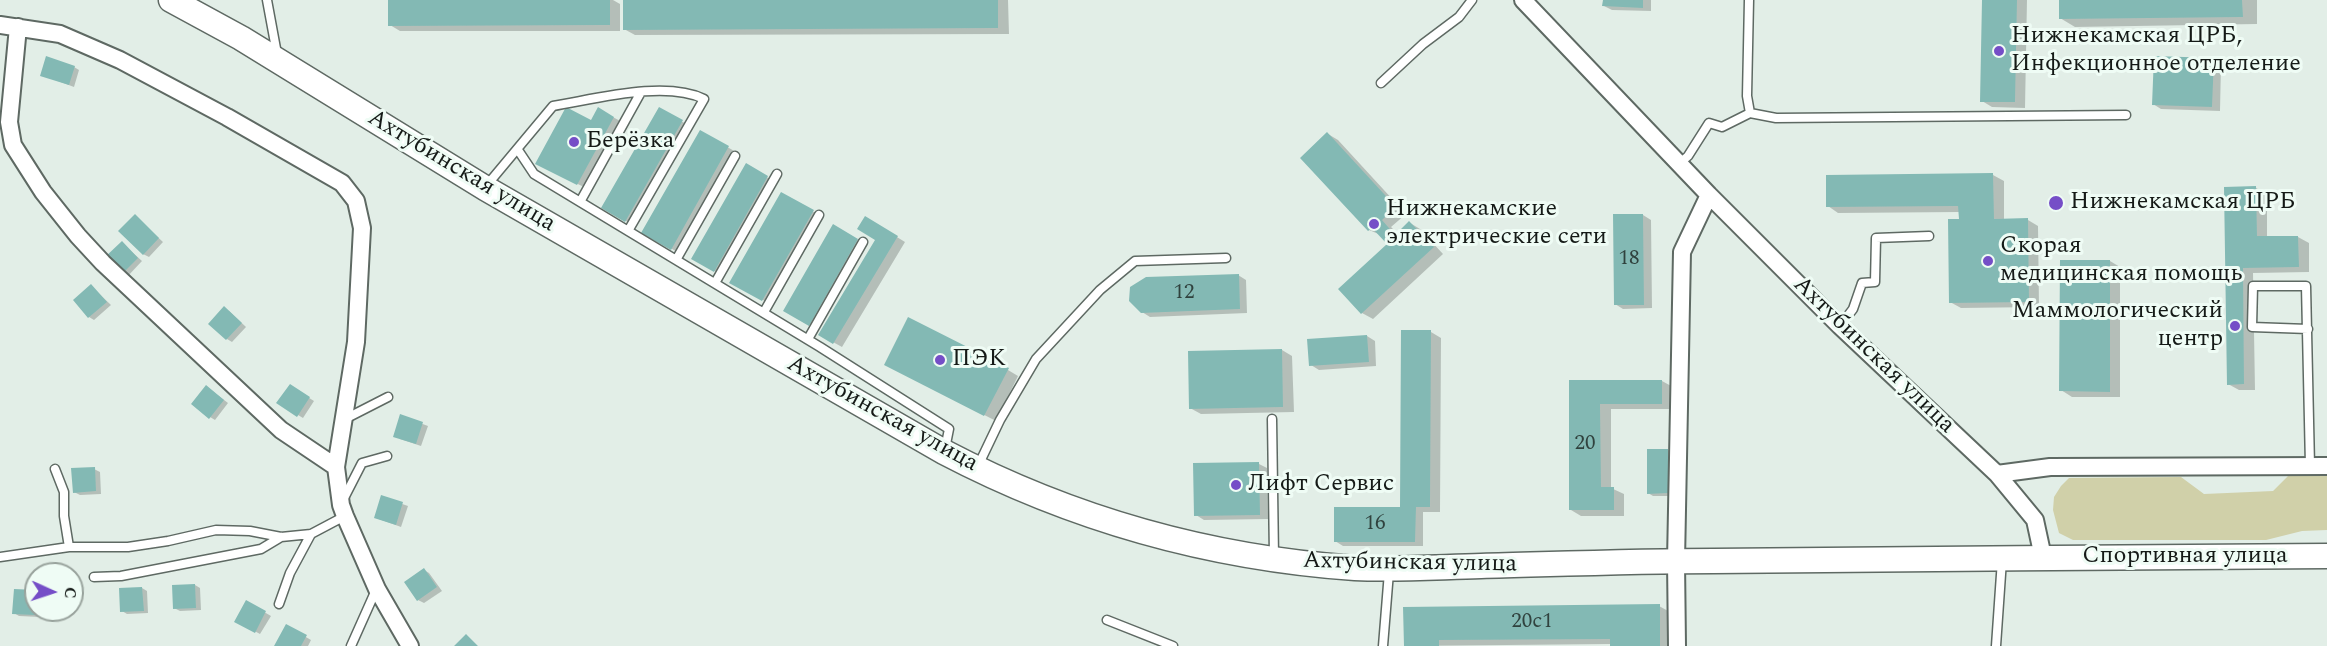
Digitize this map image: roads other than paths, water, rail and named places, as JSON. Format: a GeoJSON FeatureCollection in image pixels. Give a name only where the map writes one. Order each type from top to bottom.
{"type":"FeatureCollection","features":[{"type":"Feature","properties":{"kind":"street","name":"Ахтубинская улица"},"geometry":{"type":"LineString","coordinates":[[171,0],[279,61],[485,188],[944,452],[977,470],[1054,504],[1137,531],[1215,550],[1274,560],[1358,568],[1676,561],[2043,557],[2035,520],[1997,474],[1840,326],[1709,195],[1523,0]]}},
{"type":"Feature","properties":{"kind":"street"},"geometry":{"type":"LineString","coordinates":[[0,25],[60,34],[111,56],[227,117],[342,183],[356,201],[362,228],[354,363],[336,467],[343,511],[377,589],[410,646]]}},
{"type":"Feature","properties":{"kind":"street"},"geometry":{"type":"LineString","coordinates":[[18,27],[9,122],[13,145],[43,192],[103,263],[281,430],[336,467]]}},
{"type":"Feature","properties":{"kind":"street"},"geometry":{"type":"LineString","coordinates":[[1677,646],[1676,561],[1682,252],[1709,195]]}},
{"type":"Feature","properties":{"kind":"street"},"geometry":{"type":"LineString","coordinates":[[1997,474],[2050,467],[2318,466]]}},
{"type":"Feature","properties":{"kind":"street","name":"Спортивная улица"},"geometry":{"type":"LineString","coordinates":[[2043,557],[2327,556]]}},
{"type":"Feature","properties":{"kind":"lane"},"geometry":{"type":"LineString","coordinates":[[267,0],[279,61]]}},
{"type":"Feature","properties":{"kind":"lane"},"geometry":{"type":"LineString","coordinates":[[1381,83],[1423,44],[1459,17],[1472,0]]}},
{"type":"Feature","properties":{"kind":"lane"},"geometry":{"type":"LineString","coordinates":[[1749,0],[1747,96],[1750,113]]}},
{"type":"Feature","properties":{"kind":"lane"},"geometry":{"type":"LineString","coordinates":[[485,188],[553,106],[662,89],[695,95],[704,99],[628,231]]}},
{"type":"Feature","properties":{"kind":"lane"},"geometry":{"type":"LineString","coordinates":[[580,202],[641,92]]}},
{"type":"Feature","properties":{"kind":"lane"},"geometry":{"type":"LineString","coordinates":[[1679,164],[1688,156],[1708,123],[1722,127],[1750,113],[1776,118],[2126,115]]}},
{"type":"Feature","properties":{"kind":"lane"},"geometry":{"type":"LineString","coordinates":[[518,150],[534,174],[808,339],[949,429],[944,452]]}},
{"type":"Feature","properties":{"kind":"lane"},"geometry":{"type":"LineString","coordinates":[[676,260],[735,156]]}},
{"type":"Feature","properties":{"kind":"lane"},"geometry":{"type":"LineString","coordinates":[[715,283],[777,174]]}},
{"type":"Feature","properties":{"kind":"lane"},"geometry":{"type":"LineString","coordinates":[[764,312],[819,215]]}},
{"type":"Feature","properties":{"kind":"lane"},"geometry":{"type":"LineString","coordinates":[[1840,326],[1853,309],[1862,283],[1875,282],[1876,238],[1929,236]]}},
{"type":"Feature","properties":{"kind":"lane"},"geometry":{"type":"LineString","coordinates":[[808,339],[863,242]]}},
{"type":"Feature","properties":{"kind":"lane"},"geometry":{"type":"LineString","coordinates":[[977,470],[1000,420],[1036,359],[1100,290],[1135,261],[1226,258]]}},
{"type":"Feature","properties":{"kind":"lane"},"geometry":{"type":"LineString","coordinates":[[2308,329],[2252,327],[2253,286],[2306,286],[2318,466]]}},
{"type":"Feature","properties":{"kind":"lane"},"geometry":{"type":"LineString","coordinates":[[343,420],[388,397]]}},
{"type":"Feature","properties":{"kind":"lane"},"geometry":{"type":"LineString","coordinates":[[1272,419],[1274,560]]}},
{"type":"Feature","properties":{"kind":"lane"},"geometry":{"type":"LineString","coordinates":[[279,604],[290,573],[311,534],[343,511],[362,463],[387,456]]}},
{"type":"Feature","properties":{"kind":"lane"},"geometry":{"type":"LineString","coordinates":[[55,470],[64,492],[64,516],[69,547]]}},
{"type":"Feature","properties":{"kind":"lane"},"geometry":{"type":"LineString","coordinates":[[0,557],[69,547],[128,547],[216,530],[250,531],[281,537],[311,534]]}},
{"type":"Feature","properties":{"kind":"lane"},"geometry":{"type":"LineString","coordinates":[[94,578],[121,576],[261,549],[281,537]]}},
{"type":"Feature","properties":{"kind":"lane"},"geometry":{"type":"LineString","coordinates":[[1996,646],[2002,558]]}},
{"type":"Feature","properties":{"kind":"lane"},"geometry":{"type":"LineString","coordinates":[[1383,646],[1389,568]]}},
{"type":"Feature","properties":{"kind":"lane"},"geometry":{"type":"LineString","coordinates":[[351,646],[377,589]]}},
{"type":"Feature","properties":{"kind":"lane"},"geometry":{"type":"LineString","coordinates":[[1107,620],[1173,646]]}},
{"type":"Feature","properties":{"kind":"place","name":"Нижнекамская ЦРБ, Инфекционное отделение"},"geometry":{"type":"Point","coordinates":[1999,51]}},
{"type":"Feature","properties":{"kind":"place","name":"Берёзка"},"geometry":{"type":"Point","coordinates":[574,142]}},
{"type":"Feature","properties":{"kind":"place","name":"Нижнекамская ЦРБ"},"geometry":{"type":"Point","coordinates":[2056,203]}},
{"type":"Feature","properties":{"kind":"place","name":"Нижнекамские электрические сети"},"geometry":{"type":"Point","coordinates":[1374,224]}},
{"type":"Feature","properties":{"kind":"place","name":"Скорая медицинская помощь"},"geometry":{"type":"Point","coordinates":[1988,261]}},
{"type":"Feature","properties":{"kind":"place","name":"Маммологический центр"},"geometry":{"type":"Point","coordinates":[2235,326]}},
{"type":"Feature","properties":{"kind":"place","name":"ПЭК"},"geometry":{"type":"Point","coordinates":[940,360]}},
{"type":"Feature","properties":{"kind":"place","name":"Лифт Сервис"},"geometry":{"type":"Point","coordinates":[1236,485]}}]}
